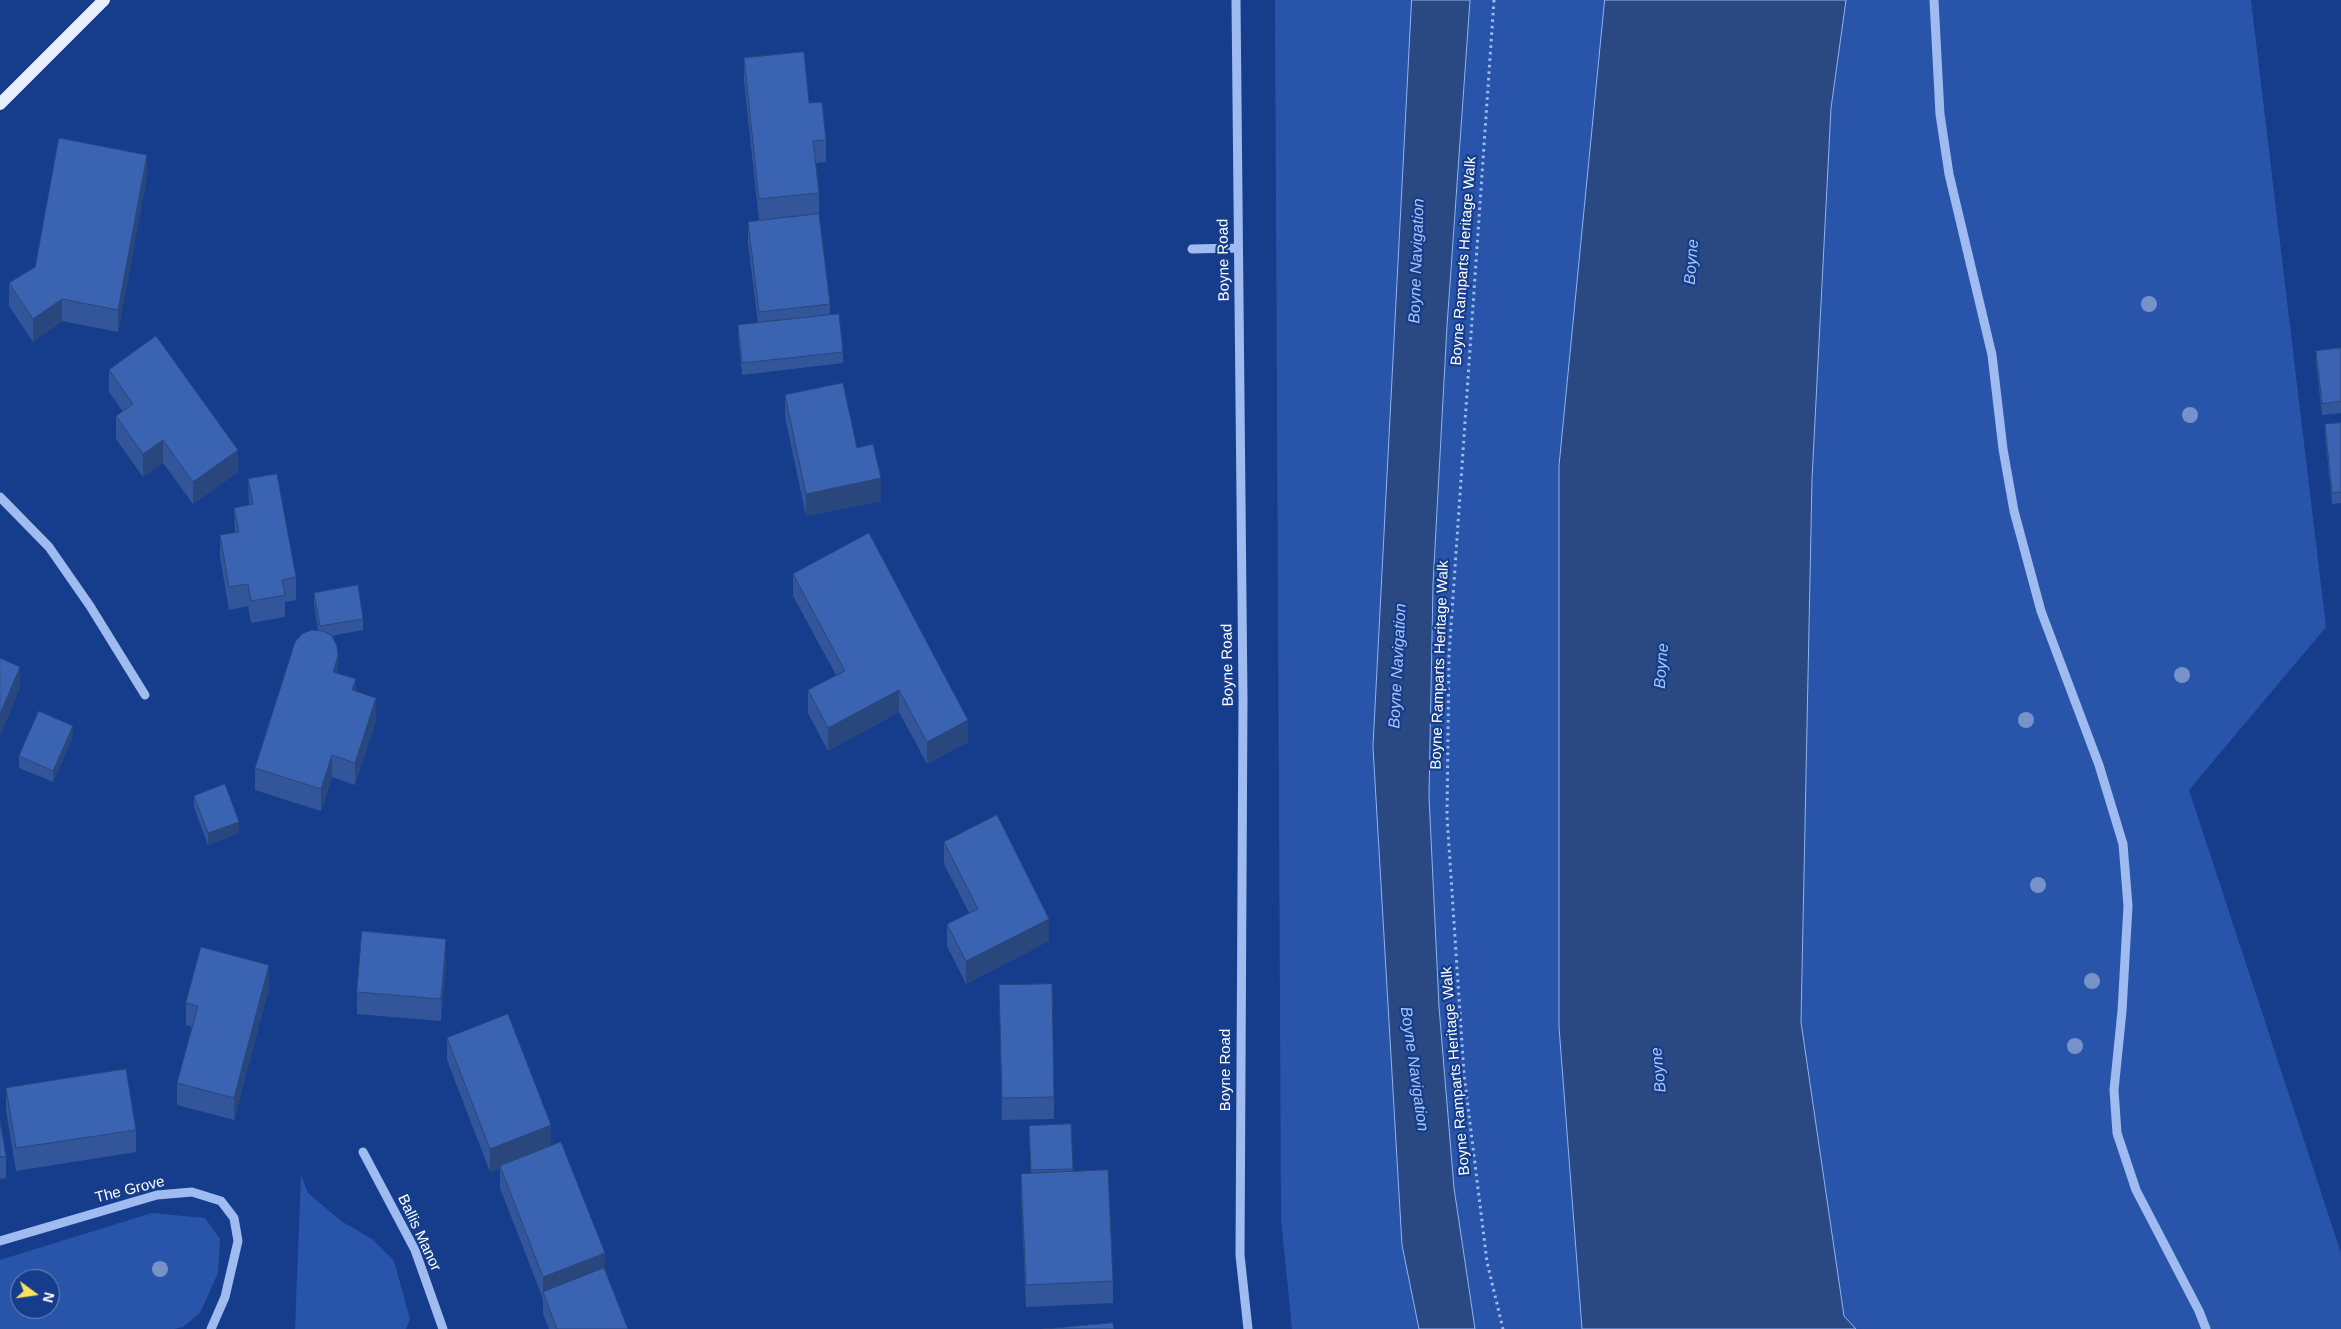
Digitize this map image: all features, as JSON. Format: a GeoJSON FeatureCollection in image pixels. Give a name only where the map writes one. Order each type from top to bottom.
{"type":"FeatureCollection","features":[{"type":"Feature","properties":{"kind":"main road"},"geometry":{"type":"LineString","coordinates":[[0,104],[104,0]]}},
{"type":"Feature","properties":{"kind":"street","name":"Boyne Road"},"geometry":{"type":"LineString","coordinates":[[1236,0],[1243,698],[1240,1255],[1248,1329]]}},
{"type":"Feature","properties":{"kind":"street"},"geometry":{"type":"LineString","coordinates":[[1934,0],[1940,114],[1949,174],[1992,355],[2003,449],[2014,511],[2041,611],[2099,765],[2123,844],[2128,906],[2122,1011],[2114,1090],[2117,1133],[2136,1190],[2199,1311],[2206,1329]]}},
{"type":"Feature","properties":{"kind":"street"},"geometry":{"type":"LineString","coordinates":[[1192,249],[1237,248]]}},
{"type":"Feature","properties":{"kind":"street"},"geometry":{"type":"LineString","coordinates":[[0,497],[48,547],[90,606],[145,695]]}},
{"type":"Feature","properties":{"kind":"street","name":"Ballis Manor"},"geometry":{"type":"LineString","coordinates":[[363,1152],[415,1250],[443,1329]]}},
{"type":"Feature","properties":{"kind":"street","name":"The Grove"},"geometry":{"type":"LineString","coordinates":[[0,1241],[157,1195],[192,1192],[221,1201],[234,1218],[238,1241],[225,1297],[212,1329]]}},
{"type":"Feature","properties":{"kind":"path","name":"Boyne Ramparts Heritage Walk"},"geometry":{"type":"LineString","coordinates":[[1494,0],[1449,655],[1447,816],[1464,1074],[1487,1262],[1502,1329]]}},
{"type":"Feature","properties":{"kind":"shaded area"},"geometry":{"type":"Polygon","coordinates":[[[1275,0],[1412,0],[1373,747],[1402,1245],[1419,1329],[1292,1329],[1281,1219],[1275,0]]]}},
{"type":"Feature","properties":{"kind":"shaded area"},"geometry":{"type":"Polygon","coordinates":[[[1470,0],[1605,0],[1559,466],[1559,1027],[1582,1329],[1475,1329],[1454,1188],[1439,1007],[1429,796],[1433,584],[1447,326],[1470,0]]]}},
{"type":"Feature","properties":{"kind":"shaded area"},"geometry":{"type":"Polygon","coordinates":[[[1846,0],[2251,0],[2326,627],[2189,790],[2341,1253],[2341,1329],[1856,1329],[1844,1317],[1801,1022],[1812,479],[1831,108],[1846,0]]]}},
{"type":"Feature","properties":{"kind":"shaded area"},"geometry":{"type":"Polygon","coordinates":[[[301,1175],[308,1193],[341,1221],[372,1239],[394,1261],[410,1319],[406,1329],[295,1329],[301,1175]]]}},
{"type":"Feature","properties":{"kind":"shaded area"},"geometry":{"type":"Polygon","coordinates":[[[152,1213],[205,1218],[220,1239],[218,1273],[200,1313],[183,1327],[174,1329],[0,1329],[0,1260],[152,1213]]]}},
{"type":"Feature","properties":{"kind":"water","name":"Boyne Navigation"},"geometry":{"type":"Polygon","coordinates":[[[1412,0],[1470,0],[1447,326],[1433,584],[1429,796],[1439,1007],[1454,1188],[1475,1329],[1419,1329],[1402,1245],[1373,747],[1412,0]]]}},
{"type":"Feature","properties":{"kind":"water","name":"Boyne"},"geometry":{"type":"Polygon","coordinates":[[[1605,0],[1846,0],[1831,108],[1812,479],[1801,1022],[1844,1316],[1856,1329],[1582,1329],[1559,1027],[1559,466],[1605,0]]]}},
{"type":"Feature","properties":{"kind":"building"},"geometry":{"type":"Polygon","coordinates":[[[804,52],[809,103],[822,102],[826,140],[813,141],[819,193],[759,199],[744,58],[804,52]]]}},
{"type":"Feature","properties":{"kind":"building"},"geometry":{"type":"Polygon","coordinates":[[[59,138],[147,155],[118,310],[62,299],[33,319],[9,283],[35,267],[59,138]]]}},
{"type":"Feature","properties":{"kind":"building"},"geometry":{"type":"Polygon","coordinates":[[[819,214],[830,304],[759,312],[748,222],[819,214]]]}},
{"type":"Feature","properties":{"kind":"building"},"geometry":{"type":"Polygon","coordinates":[[[839,314],[843,352],[742,363],[738,325],[839,314]]]}},
{"type":"Feature","properties":{"kind":"building"},"geometry":{"type":"Polygon","coordinates":[[[156,336],[238,450],[193,482],[163,440],[143,454],[116,416],[133,404],[109,370],[156,336]]]}},
{"type":"Feature","properties":{"kind":"building"},"geometry":{"type":"Polygon","coordinates":[[[2341,348],[2341,401],[2322,404],[2316,351],[2341,348]]]}},
{"type":"Feature","properties":{"kind":"building"},"geometry":{"type":"Polygon","coordinates":[[[843,383],[857,448],[873,444],[881,478],[806,494],[785,395],[843,383]]]}},
{"type":"Feature","properties":{"kind":"building"},"geometry":{"type":"Polygon","coordinates":[[[2341,423],[2341,492],[2332,493],[2325,424],[2341,423]]]}},
{"type":"Feature","properties":{"kind":"building"},"geometry":{"type":"Polygon","coordinates":[[[277,474],[296,577],[282,580],[285,595],[251,601],[248,584],[229,587],[220,535],[239,532],[234,508],[253,504],[248,479],[277,474]]]}},
{"type":"Feature","properties":{"kind":"building"},"geometry":{"type":"Polygon","coordinates":[[[869,533],[968,720],[927,742],[899,690],[828,728],[808,690],[845,671],[793,574],[869,533]]]}},
{"type":"Feature","properties":{"kind":"building"},"geometry":{"type":"Polygon","coordinates":[[[358,585],[363,619],[320,626],[314,593],[358,585]]]}},
{"type":"Feature","properties":{"kind":"building"},"geometry":{"type":"Polygon","coordinates":[[[312,630],[323,631],[332,636],[337,646],[338,656],[333,672],[356,679],[352,690],[376,698],[355,763],[332,755],[321,789],[255,768],[295,642],[302,634],[312,630]]]}},
{"type":"Feature","properties":{"kind":"building"},"geometry":{"type":"Polygon","coordinates":[[[0,658],[20,667],[0,714],[0,658]]]}},
{"type":"Feature","properties":{"kind":"building"},"geometry":{"type":"Polygon","coordinates":[[[39,711],[73,726],[53,771],[19,756],[39,711]]]}},
{"type":"Feature","properties":{"kind":"building"},"geometry":{"type":"Polygon","coordinates":[[[225,784],[239,822],[208,833],[194,796],[225,784]]]}},
{"type":"Feature","properties":{"kind":"building"},"geometry":{"type":"Polygon","coordinates":[[[997,815],[1049,919],[966,961],[947,924],[978,909],[944,842],[997,815]]]}},
{"type":"Feature","properties":{"kind":"building"},"geometry":{"type":"Polygon","coordinates":[[[362,931],[446,939],[441,999],[357,992],[362,931]]]}},
{"type":"Feature","properties":{"kind":"building"},"geometry":{"type":"Polygon","coordinates":[[[201,947],[269,965],[234,1098],[177,1083],[198,1006],[186,1003],[201,947]]]}},
{"type":"Feature","properties":{"kind":"building"},"geometry":{"type":"Polygon","coordinates":[[[1052,984],[1054,1097],[1002,1098],[999,985],[1052,984]]]}},
{"type":"Feature","properties":{"kind":"building"},"geometry":{"type":"Polygon","coordinates":[[[508,1014],[551,1125],[490,1149],[447,1038],[508,1014]]]}},
{"type":"Feature","properties":{"kind":"building"},"geometry":{"type":"Polygon","coordinates":[[[126,1069],[136,1130],[16,1148],[6,1088],[126,1069]]]}},
{"type":"Feature","properties":{"kind":"building"},"geometry":{"type":"Polygon","coordinates":[[[0,1121],[6,1156],[0,1157],[0,1121]]]}},
{"type":"Feature","properties":{"kind":"building"},"geometry":{"type":"Polygon","coordinates":[[[1071,1124],[1073,1169],[1031,1170],[1029,1126],[1071,1124]]]}},
{"type":"Feature","properties":{"kind":"building"},"geometry":{"type":"Polygon","coordinates":[[[561,1142],[605,1253],[543,1277],[500,1166],[561,1142]]]}},
{"type":"Feature","properties":{"kind":"building"},"geometry":{"type":"Polygon","coordinates":[[[1108,1170],[1113,1281],[1026,1285],[1021,1174],[1108,1170]]]}},
{"type":"Feature","properties":{"kind":"building"},"geometry":{"type":"Polygon","coordinates":[[[604,1268],[628,1329],[557,1329],[543,1292],[604,1268]]]}},
{"type":"Feature","properties":{"kind":"building"},"geometry":{"type":"Polygon","coordinates":[[[1113,1323],[1114,1329],[1043,1329],[1113,1323]]]}}]}
